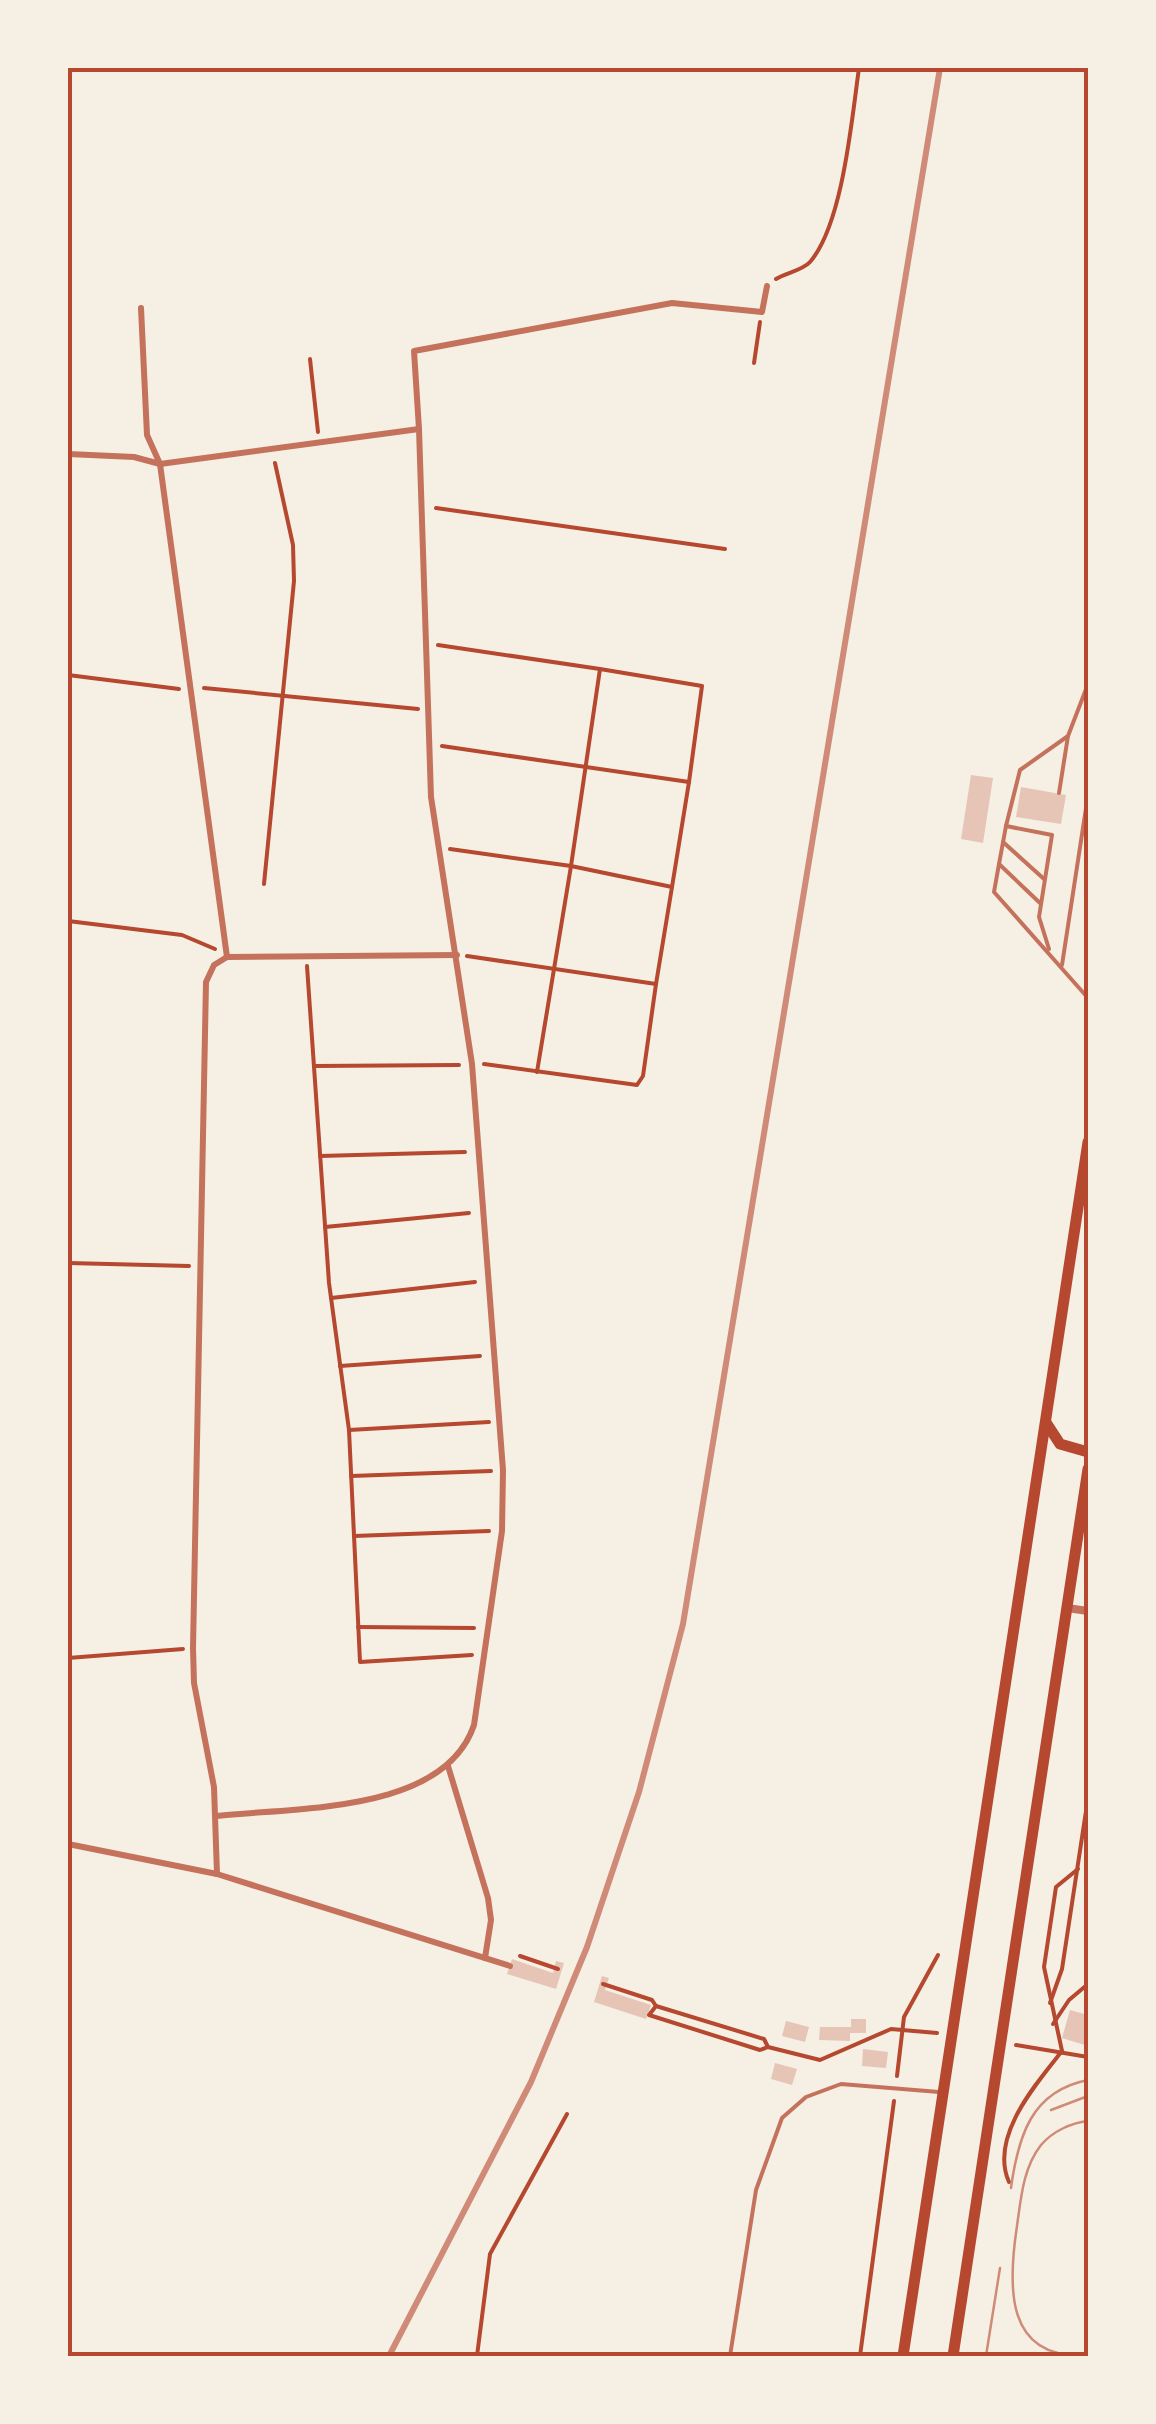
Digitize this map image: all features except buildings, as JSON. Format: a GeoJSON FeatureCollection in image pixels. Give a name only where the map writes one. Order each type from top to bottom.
{"type":"FeatureCollection","features":[{"type":"Feature","properties":{"kind":"main road"},"geometry":{"type":"LineString","coordinates":[[903,2356],[1088,1142]]}},
{"type":"Feature","properties":{"kind":"main road"},"geometry":{"type":"LineString","coordinates":[[1046,1420],[1060,1444],[1088,1452]]}},
{"type":"Feature","properties":{"kind":"main road"},"geometry":{"type":"LineString","coordinates":[[953,2356],[1088,1469]]}},
{"type":"Feature","properties":{"kind":"street"},"geometry":{"type":"LineString","coordinates":[[218,1816],[367,1800],[402,1790],[448,1766],[468,1743],[490,1628],[502,1531],[503,1470],[472,1064],[439,847],[429,744],[414,350],[672,302],[762,312],[767,286]]}},
{"type":"Feature","properties":{"kind":"street"},"geometry":{"type":"LineString","coordinates":[[141,308],[147,435],[160,464],[227,957]]}},
{"type":"Feature","properties":{"kind":"street"},"geometry":{"type":"LineString","coordinates":[[68,454],[134,456],[160,464],[419,429]]}},
{"type":"Feature","properties":{"kind":"street"},"geometry":{"type":"LineString","coordinates":[[217,1874],[218,1816],[194,1684],[193,1648],[204,990],[214,964],[227,957],[457,955]]}},
{"type":"Feature","properties":{"kind":"street"},"geometry":{"type":"LineString","coordinates":[[1067,1608],[1088,1611]]}},
{"type":"Feature","properties":{"kind":"street"},"geometry":{"type":"LineString","coordinates":[[448,1766],[488,1898],[491,1920],[485,1958]]}},
{"type":"Feature","properties":{"kind":"street"},"geometry":{"type":"LineString","coordinates":[[68,1844],[217,1874],[510,1966]]}},
{"type":"Feature","properties":{"kind":"lane"},"geometry":{"type":"LineString","coordinates":[[1058,793],[1068,736],[1088,684]]}},
{"type":"Feature","properties":{"kind":"lane"},"geometry":{"type":"LineString","coordinates":[[1068,736],[1020,770],[994,892],[1049,949],[1088,998]]}},
{"type":"Feature","properties":{"kind":"lane"},"geometry":{"type":"LineString","coordinates":[[1062,965],[1088,795]]}},
{"type":"Feature","properties":{"kind":"lane"},"geometry":{"type":"LineString","coordinates":[[1049,949],[1039,918],[1054,823]]}},
{"type":"Feature","properties":{"kind":"lane"},"geometry":{"type":"LineString","coordinates":[[1006,826],[1052,835]]}},
{"type":"Feature","properties":{"kind":"lane"},"geometry":{"type":"LineString","coordinates":[[1003,842],[1045,880]]}},
{"type":"Feature","properties":{"kind":"lane"},"geometry":{"type":"LineString","coordinates":[[999,864],[1040,904]]}},
{"type":"Feature","properties":{"kind":"lane"},"geometry":{"type":"LineString","coordinates":[[730,2356],[756,2190],[782,2118],[806,2097],[830,2087],[895,2086],[943,2093]]}},
{"type":"Feature","properties":{"kind":"path"},"geometry":{"type":"LineString","coordinates":[[767,286],[809,264],[822,237],[840,187],[860,68]]}},
{"type":"Feature","properties":{"kind":"path"},"geometry":{"type":"LineString","coordinates":[[754,363],[762,312]]}},
{"type":"Feature","properties":{"kind":"path"},"geometry":{"type":"LineString","coordinates":[[310,359],[319,442]]}},
{"type":"Feature","properties":{"kind":"path"},"geometry":{"type":"LineString","coordinates":[[264,884],[286,694],[293,545],[272,448]]}},
{"type":"Feature","properties":{"kind":"path"},"geometry":{"type":"LineString","coordinates":[[422,506],[725,549]]}},
{"type":"Feature","properties":{"kind":"path"},"geometry":{"type":"LineString","coordinates":[[314,1066],[472,1064],[637,1085],[643,1076],[702,686],[426,643]]}},
{"type":"Feature","properties":{"kind":"path"},"geometry":{"type":"LineString","coordinates":[[537,1072],[600,669]]}},
{"type":"Feature","properties":{"kind":"path"},"geometry":{"type":"LineString","coordinates":[[68,675],[428,710]]}},
{"type":"Feature","properties":{"kind":"path"},"geometry":{"type":"LineString","coordinates":[[429,744],[689,782]]}},
{"type":"Feature","properties":{"kind":"path"},"geometry":{"type":"LineString","coordinates":[[439,847],[571,866],[672,886]]}},
{"type":"Feature","properties":{"kind":"path"},"geometry":{"type":"LineString","coordinates":[[68,921],[182,936],[227,957]]}},
{"type":"Feature","properties":{"kind":"path"},"geometry":{"type":"LineString","coordinates":[[457,955],[656,984]]}},
{"type":"Feature","properties":{"kind":"path"},"geometry":{"type":"LineString","coordinates":[[306,956],[331,1298],[349,1430],[360,1662],[486,1656]]}},
{"type":"Feature","properties":{"kind":"path"},"geometry":{"type":"LineString","coordinates":[[320,1156],[477,1152]]}},
{"type":"Feature","properties":{"kind":"path"},"geometry":{"type":"LineString","coordinates":[[325,1227],[481,1212]]}},
{"type":"Feature","properties":{"kind":"path"},"geometry":{"type":"LineString","coordinates":[[68,1264],[198,1266]]}},
{"type":"Feature","properties":{"kind":"path"},"geometry":{"type":"LineString","coordinates":[[331,1298],[488,1281]]}},
{"type":"Feature","properties":{"kind":"path"},"geometry":{"type":"LineString","coordinates":[[340,1366],[494,1354]]}},
{"type":"Feature","properties":{"kind":"path"},"geometry":{"type":"LineString","coordinates":[[349,1430],[499,1421]]}},
{"type":"Feature","properties":{"kind":"path"},"geometry":{"type":"LineString","coordinates":[[351,1476],[503,1470]]}},
{"type":"Feature","properties":{"kind":"path"},"geometry":{"type":"LineString","coordinates":[[354,1536],[502,1531]]}},
{"type":"Feature","properties":{"kind":"path"},"geometry":{"type":"LineString","coordinates":[[358,1627],[490,1628]]}},
{"type":"Feature","properties":{"kind":"path"},"geometry":{"type":"LineString","coordinates":[[68,1658],[193,1648]]}},
{"type":"Feature","properties":{"kind":"path"},"geometry":{"type":"LineString","coordinates":[[1050,2003],[1062,1969],[1088,1799]]}},
{"type":"Feature","properties":{"kind":"path"},"geometry":{"type":"LineString","coordinates":[[1062,2051],[1053,2024],[1044,1967],[1056,1887],[1079,1869]]}},
{"type":"Feature","properties":{"kind":"path"},"geometry":{"type":"LineString","coordinates":[[860,2356],[903,2027],[938,1955]]}},
{"type":"Feature","properties":{"kind":"path"},"geometry":{"type":"LineString","coordinates":[[603,1984],[652,2000],[656,2006],[764,2039],[768,2047]]}},
{"type":"Feature","properties":{"kind":"path"},"geometry":{"type":"LineString","coordinates":[[1053,2024],[1088,1984]]}},
{"type":"Feature","properties":{"kind":"path"},"geometry":{"type":"LineString","coordinates":[[656,2006],[649,2013],[760,2050],[768,2047],[820,2060],[903,2027],[936,2033]]}},
{"type":"Feature","properties":{"kind":"path"},"geometry":{"type":"LineString","coordinates":[[1016,2045],[1088,2056]]}},
{"type":"Feature","properties":{"kind":"path"},"geometry":{"type":"LineString","coordinates":[[1008,2182],[1004,2172],[1016,2113],[1062,2051]]}},
{"type":"Feature","properties":{"kind":"path"},"geometry":{"type":"LineString","coordinates":[[477,2356],[490,2254],[567,2114]]}},
{"type":"Feature","properties":{"kind":"tram line"},"geometry":{"type":"LineString","coordinates":[[1011,2188],[1023,2134],[1040,2106],[1053,2094],[1088,2080]]}},
{"type":"Feature","properties":{"kind":"tram line"},"geometry":{"type":"LineString","coordinates":[[1051,2110],[1088,2096]]}},
{"type":"Feature","properties":{"kind":"tram line"},"geometry":{"type":"LineString","coordinates":[[1088,2121],[1057,2132],[1035,2154],[1022,2194],[1012,2272],[1013,2294],[1026,2332],[1040,2346],[1060,2354],[1088,2355]]}},
{"type":"Feature","properties":{"kind":"tram line"},"geometry":{"type":"LineString","coordinates":[[986,2356],[1000,2268]]}},
{"type":"Feature","properties":{"kind":"railway"},"geometry":{"type":"LineString","coordinates":[[389,2356],[531,2082],[587,1947],[639,1792],[683,1624],[940,68]]}}]}
